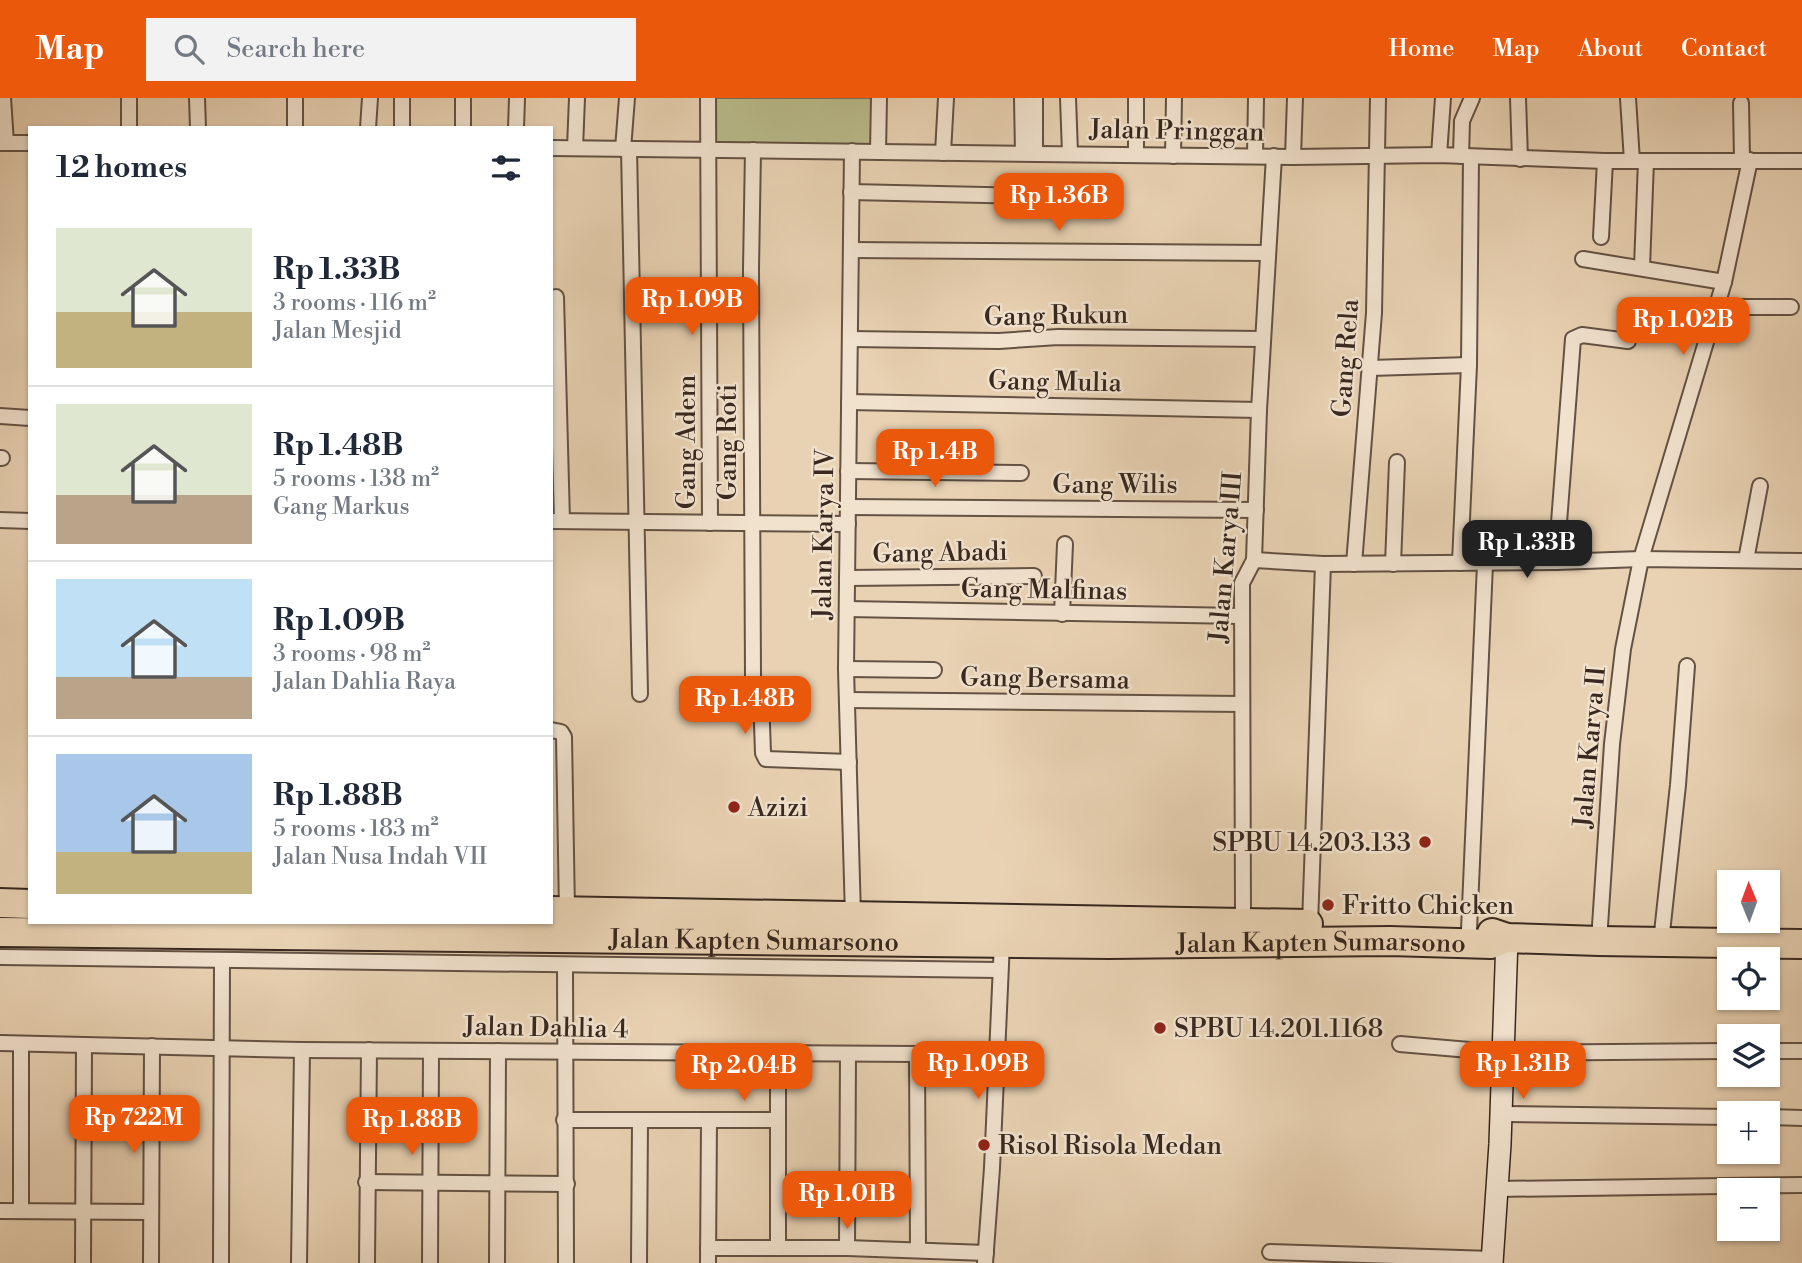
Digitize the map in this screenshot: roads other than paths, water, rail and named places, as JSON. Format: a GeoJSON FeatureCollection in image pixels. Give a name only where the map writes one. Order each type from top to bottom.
{"type":"FeatureCollection","features":[{"type":"Feature","properties":{"kind":"highway"},"geometry":{"type":"LineString","coordinates":[[0,903],[28,904]]}},
{"type":"Feature","properties":{"kind":"highway","name":"Jalan Kapten Sumarsono"},"geometry":{"type":"LineString","coordinates":[[559,911],[1243,921],[1469,930],[1507,938],[1802,944]]}},
{"type":"Feature","properties":{"kind":"highway","name":"Jalan Kapten Sumarsono"},"geometry":{"type":"LineString","coordinates":[[0,932],[101,928],[1109,944],[1491,944],[1507,938]]}},
{"type":"Feature","properties":{"kind":"street"},"geometry":{"type":"LineString","coordinates":[[3,98],[3,143],[28,143]]}},
{"type":"Feature","properties":{"kind":"street"},"geometry":{"type":"LineString","coordinates":[[129,98],[129,126]]}},
{"type":"Feature","properties":{"kind":"street"},"geometry":{"type":"LineString","coordinates":[[197,98],[198,126]]}},
{"type":"Feature","properties":{"kind":"street"},"geometry":{"type":"LineString","coordinates":[[295,98],[295,126]]}},
{"type":"Feature","properties":{"kind":"street"},"geometry":{"type":"LineString","coordinates":[[368,126],[370,98]]}},
{"type":"Feature","properties":{"kind":"street"},"geometry":{"type":"LineString","coordinates":[[402,98],[402,126]]}},
{"type":"Feature","properties":{"kind":"street"},"geometry":{"type":"LineString","coordinates":[[463,98],[463,126]]}},
{"type":"Feature","properties":{"kind":"street"},"geometry":{"type":"LineString","coordinates":[[516,126],[517,98]]}},
{"type":"Feature","properties":{"kind":"street"},"geometry":{"type":"LineString","coordinates":[[575,148],[577,98]]}},
{"type":"Feature","properties":{"kind":"street"},"geometry":{"type":"LineString","coordinates":[[627,98],[639,694]]}},
{"type":"Feature","properties":{"kind":"street","name":"Gang Adem"},"geometry":{"type":"LineString","coordinates":[[708,98],[710,523]]}},
{"type":"Feature","properties":{"kind":"street"},"geometry":{"type":"LineString","coordinates":[[878,152],[880,98]]}},
{"type":"Feature","properties":{"kind":"street"},"geometry":{"type":"LineString","coordinates":[[943,153],[946,98]]}},
{"type":"Feature","properties":{"kind":"street"},"geometry":{"type":"LineString","coordinates":[[1022,98],[1029,153]]}},
{"type":"Feature","properties":{"kind":"street"},"geometry":{"type":"LineString","coordinates":[[1029,153],[1035,98]]}},
{"type":"Feature","properties":{"kind":"street"},"geometry":{"type":"LineString","coordinates":[[1068,98],[1070,153]]}},
{"type":"Feature","properties":{"kind":"street"},"geometry":{"type":"LineString","coordinates":[[1136,98],[1136,155]]}},
{"type":"Feature","properties":{"kind":"street"},"geometry":{"type":"LineString","coordinates":[[1172,156],[1174,98]]}},
{"type":"Feature","properties":{"kind":"street"},"geometry":{"type":"LineString","coordinates":[[1255,156],[1256,98]]}},
{"type":"Feature","properties":{"kind":"street"},"geometry":{"type":"LineString","coordinates":[[1293,157],[1295,98]]}},
{"type":"Feature","properties":{"kind":"street","name":"Gang Rela"},"geometry":{"type":"LineString","coordinates":[[1354,564],[1374,313],[1378,98]]}},
{"type":"Feature","properties":{"kind":"street"},"geometry":{"type":"LineString","coordinates":[[1439,155],[1443,98]]}},
{"type":"Feature","properties":{"kind":"street"},"geometry":{"type":"LineString","coordinates":[[1460,563],[1469,365],[1466,156],[1462,121],[1472,98]]}},
{"type":"Feature","properties":{"kind":"street"},"geometry":{"type":"LineString","coordinates":[[1518,98],[1520,159]]}},
{"type":"Feature","properties":{"kind":"street"},"geometry":{"type":"LineString","coordinates":[[1628,98],[1639,161],[1642,267]]}},
{"type":"Feature","properties":{"kind":"street","name":"Jalan Karya II"},"geometry":{"type":"LineString","coordinates":[[1599,941],[1612,744],[1623,649],[1641,559],[1724,282],[1746,160],[1741,103]]}},
{"type":"Feature","properties":{"kind":"street","name":"Jalan Pringgan"},"geometry":{"type":"LineString","coordinates":[[553,148],[1293,157],[1439,155],[1605,161],[1802,161]]}},
{"type":"Feature","properties":{"kind":"street","name":"Gang Roti"},"geometry":{"type":"LineString","coordinates":[[753,150],[753,677]]}},
{"type":"Feature","properties":{"kind":"street","name":"Jalan Karya IV"},"geometry":{"type":"LineString","coordinates":[[852,151],[846,669],[853,916]]}},
{"type":"Feature","properties":{"kind":"street","name":"Jalan Karya III"},"geometry":{"type":"LineString","coordinates":[[1243,921],[1242,583],[1254,559],[1259,410],[1274,156]]}},
{"type":"Feature","properties":{"kind":"street"},"geometry":{"type":"LineString","coordinates":[[1601,237],[1605,161]]}},
{"type":"Feature","properties":{"kind":"street"},"geometry":{"type":"LineString","coordinates":[[851,192],[1080,197]]}},
{"type":"Feature","properties":{"kind":"street"},"geometry":{"type":"LineString","coordinates":[[851,250],[1268,253]]}},
{"type":"Feature","properties":{"kind":"street"},"geometry":{"type":"LineString","coordinates":[[1583,260],[1642,267],[1724,282]]}},
{"type":"Feature","properties":{"kind":"street"},"geometry":{"type":"LineString","coordinates":[[556,297],[557,521],[848,524]]}},
{"type":"Feature","properties":{"kind":"street"},"geometry":{"type":"LineString","coordinates":[[1717,307],[1791,307]]}},
{"type":"Feature","properties":{"kind":"street"},"geometry":{"type":"LineString","coordinates":[[1556,562],[1573,339],[1582,335],[1628,341]]}},
{"type":"Feature","properties":{"kind":"street","name":"Gang Rukun"},"geometry":{"type":"LineString","coordinates":[[850,339],[999,341],[1058,337],[1263,338]]}},
{"type":"Feature","properties":{"kind":"street"},"geometry":{"type":"LineString","coordinates":[[1370,368],[1469,365]]}},
{"type":"Feature","properties":{"kind":"street","name":"Gang Mulia"},"geometry":{"type":"LineString","coordinates":[[849,402],[1259,410]]}},
{"type":"Feature","properties":{"kind":"street"},"geometry":{"type":"LineString","coordinates":[[0,416],[28,418]]}},
{"type":"Feature","properties":{"kind":"street"},"geometry":{"type":"LineString","coordinates":[[1393,564],[1397,462]]}},
{"type":"Feature","properties":{"kind":"street"},"geometry":{"type":"LineString","coordinates":[[848,471],[1021,472]]}},
{"type":"Feature","properties":{"kind":"street"},"geometry":{"type":"LineString","coordinates":[[1746,560],[1760,486]]}},
{"type":"Feature","properties":{"kind":"street","name":"Gang Wilis"},"geometry":{"type":"LineString","coordinates":[[848,507],[1256,510]]}},
{"type":"Feature","properties":{"kind":"street"},"geometry":{"type":"LineString","coordinates":[[0,520],[28,521]]}},
{"type":"Feature","properties":{"kind":"street"},"geometry":{"type":"LineString","coordinates":[[1062,614],[1065,544]]}},
{"type":"Feature","properties":{"kind":"street"},"geometry":{"type":"LineString","coordinates":[[1254,559],[1323,564],[1485,564],[1641,559],[1802,561]]}},
{"type":"Feature","properties":{"kind":"street"},"geometry":{"type":"LineString","coordinates":[[1310,924],[1323,564]]}},
{"type":"Feature","properties":{"kind":"street"},"geometry":{"type":"LineString","coordinates":[[1469,930],[1485,564]]}},
{"type":"Feature","properties":{"kind":"street","name":"Gang Abadi"},"geometry":{"type":"LineString","coordinates":[[847,578],[1034,576]]}},
{"type":"Feature","properties":{"kind":"street","name":"Gang Malfinas"},"geometry":{"type":"LineString","coordinates":[[847,609],[1241,616]]}},
{"type":"Feature","properties":{"kind":"street"},"geometry":{"type":"LineString","coordinates":[[1661,942],[1678,785],[1687,666]]}},
{"type":"Feature","properties":{"kind":"street"},"geometry":{"type":"LineString","coordinates":[[846,669],[934,670]]}},
{"type":"Feature","properties":{"kind":"street"},"geometry":{"type":"LineString","coordinates":[[761,696],[765,758],[849,762]]}},
{"type":"Feature","properties":{"kind":"street","name":"Gang Bersama"},"geometry":{"type":"LineString","coordinates":[[847,700],[1242,704]]}},
{"type":"Feature","properties":{"kind":"street"},"geometry":{"type":"LineString","coordinates":[[553,730],[561,732],[564,737],[559,911]]}},
{"type":"Feature","properties":{"kind":"street"},"geometry":{"type":"LineString","coordinates":[[1270,1252],[1492,1261],[1504,1054],[1507,938]]}},
{"type":"Feature","properties":{"kind":"street"},"geometry":{"type":"LineString","coordinates":[[709,1120],[708,1256],[778,1248],[847,1248],[918,1250],[986,1258],[1002,942]]}},
{"type":"Feature","properties":{"kind":"street"},"geometry":{"type":"LineString","coordinates":[[0,957],[999,970]]}},
{"type":"Feature","properties":{"kind":"street"},"geometry":{"type":"LineString","coordinates":[[221,1263],[222,960]]}},
{"type":"Feature","properties":{"kind":"street"},"geometry":{"type":"LineString","coordinates":[[565,964],[566,1263]]}},
{"type":"Feature","properties":{"kind":"street","name":"Jalan Dahlia 4"},"geometry":{"type":"LineString","coordinates":[[0,1043],[302,1050],[917,1054],[997,1058]]}},
{"type":"Feature","properties":{"kind":"street"},"geometry":{"type":"LineString","coordinates":[[21,1044],[21,1211]]}},
{"type":"Feature","properties":{"kind":"street"},"geometry":{"type":"LineString","coordinates":[[1400,1044],[1504,1054],[1717,1051]]}},
{"type":"Feature","properties":{"kind":"street"},"geometry":{"type":"LineString","coordinates":[[83,1263],[84,1045]]}},
{"type":"Feature","properties":{"kind":"street"},"geometry":{"type":"LineString","coordinates":[[150,1263],[152,1046]]}},
{"type":"Feature","properties":{"kind":"street"},"geometry":{"type":"LineString","coordinates":[[299,1263],[302,1050]]}},
{"type":"Feature","properties":{"kind":"street"},"geometry":{"type":"LineString","coordinates":[[367,1263],[369,1050]]}},
{"type":"Feature","properties":{"kind":"street"},"geometry":{"type":"LineString","coordinates":[[430,1263],[431,1051]]}},
{"type":"Feature","properties":{"kind":"street"},"geometry":{"type":"LineString","coordinates":[[497,1263],[498,1051]]}},
{"type":"Feature","properties":{"kind":"street"},"geometry":{"type":"LineString","coordinates":[[1780,1051],[1802,1051]]}},
{"type":"Feature","properties":{"kind":"street"},"geometry":{"type":"LineString","coordinates":[[847,1248],[848,1054]]}},
{"type":"Feature","properties":{"kind":"street"},"geometry":{"type":"LineString","coordinates":[[917,1054],[918,1250]]}},
{"type":"Feature","properties":{"kind":"street"},"geometry":{"type":"LineString","coordinates":[[778,1055],[778,1248]]}},
{"type":"Feature","properties":{"kind":"street"},"geometry":{"type":"LineString","coordinates":[[1501,1114],[1717,1116]]}},
{"type":"Feature","properties":{"kind":"street"},"geometry":{"type":"LineString","coordinates":[[1780,1117],[1802,1118]]}},
{"type":"Feature","properties":{"kind":"street"},"geometry":{"type":"LineString","coordinates":[[564,1120],[778,1120]]}},
{"type":"Feature","properties":{"kind":"street"},"geometry":{"type":"LineString","coordinates":[[639,1263],[640,1121]]}},
{"type":"Feature","properties":{"kind":"street"},"geometry":{"type":"LineString","coordinates":[[366,1182],[567,1184]]}},
{"type":"Feature","properties":{"kind":"street"},"geometry":{"type":"LineString","coordinates":[[1497,1189],[1802,1185]]}},
{"type":"Feature","properties":{"kind":"street"},"geometry":{"type":"LineString","coordinates":[[0,1211],[150,1212]]}},
{"type":"Feature","properties":{"kind":"place","name":"Azizi"},"geometry":{"type":"Point","coordinates":[734,807]}},
{"type":"Feature","properties":{"kind":"place","name":"SPBU 14.203.133"},"geometry":{"type":"Point","coordinates":[1425,842]}},
{"type":"Feature","properties":{"kind":"place","name":"Fritto Chicken"},"geometry":{"type":"Point","coordinates":[1328,905]}},
{"type":"Feature","properties":{"kind":"place","name":"SPBU 14.201.1168"},"geometry":{"type":"Point","coordinates":[1160,1028]}},
{"type":"Feature","properties":{"kind":"place","name":"Risol Risola Medan"},"geometry":{"type":"Point","coordinates":[984,1145]}}]}
